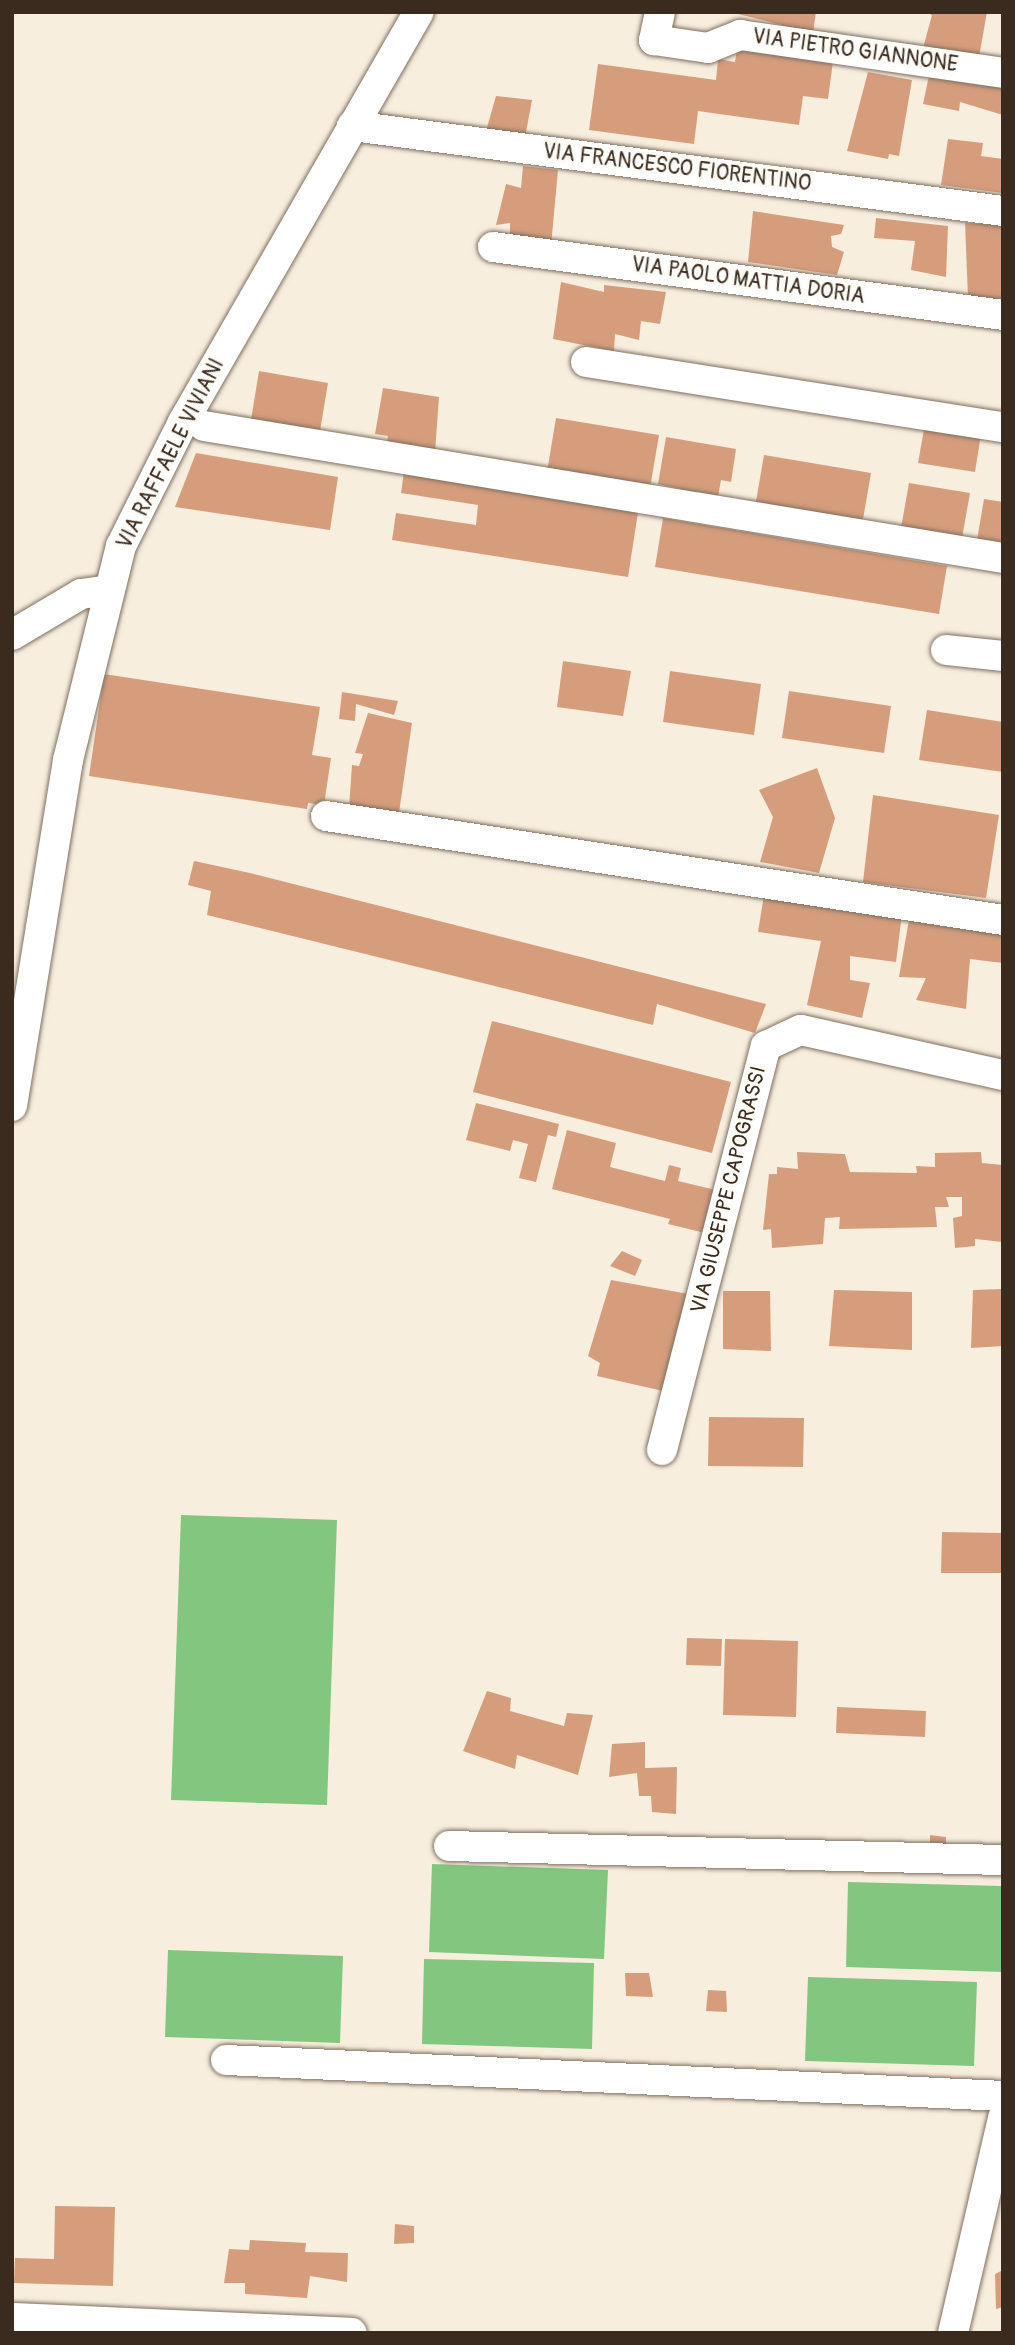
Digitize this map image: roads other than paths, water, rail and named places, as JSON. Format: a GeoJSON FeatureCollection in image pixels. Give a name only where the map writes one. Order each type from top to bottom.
{"type":"FeatureCollection","features":[{"type":"Feature","properties":{"kind":"street","name":"VIA RAFFAELE VIVIANI"},"geometry":{"type":"LineString","coordinates":[[12,1106],[68,760],[121,546],[183,422],[419,12]]}},
{"type":"Feature","properties":{"kind":"street","name":"VIA PIETRO GIANNONE"},"geometry":{"type":"LineString","coordinates":[[660,12],[654,40],[708,48],[740,35],[1003,73]]}},
{"type":"Feature","properties":{"kind":"street","name":"VIA FRANCESCO FIORENTINO"},"geometry":{"type":"LineString","coordinates":[[352,125],[1003,211]]}},
{"type":"Feature","properties":{"kind":"street","name":"VIA PAOLO MATTIA DORIA"},"geometry":{"type":"LineString","coordinates":[[493,247],[1003,315]]}},
{"type":"Feature","properties":{"kind":"street"},"geometry":{"type":"LineString","coordinates":[[586,362],[1003,427]]}},
{"type":"Feature","properties":{"kind":"street"},"geometry":{"type":"LineString","coordinates":[[204,426],[1003,558]]}},
{"type":"Feature","properties":{"kind":"street"},"geometry":{"type":"LineString","coordinates":[[12,635],[81,594],[108,590]]}},
{"type":"Feature","properties":{"kind":"street"},"geometry":{"type":"LineString","coordinates":[[946,650],[1003,656]]}},
{"type":"Feature","properties":{"kind":"street"},"geometry":{"type":"LineString","coordinates":[[326,816],[1003,920]]}},
{"type":"Feature","properties":{"kind":"street","name":"VIA GIUSEPPE CAPOGRASSI"},"geometry":{"type":"LineString","coordinates":[[662,1450],[766,1046],[801,1030],[1003,1075]]}},
{"type":"Feature","properties":{"kind":"street"},"geometry":{"type":"LineString","coordinates":[[449,1846],[1003,1860]]}},
{"type":"Feature","properties":{"kind":"street"},"geometry":{"type":"LineString","coordinates":[[226,2060],[1003,2096]]}},
{"type":"Feature","properties":{"kind":"street"},"geometry":{"type":"LineString","coordinates":[[953,2333],[1003,2118]]}},
{"type":"Feature","properties":{"kind":"street"},"geometry":{"type":"LineString","coordinates":[[12,2318],[352,2333]]}}]}
